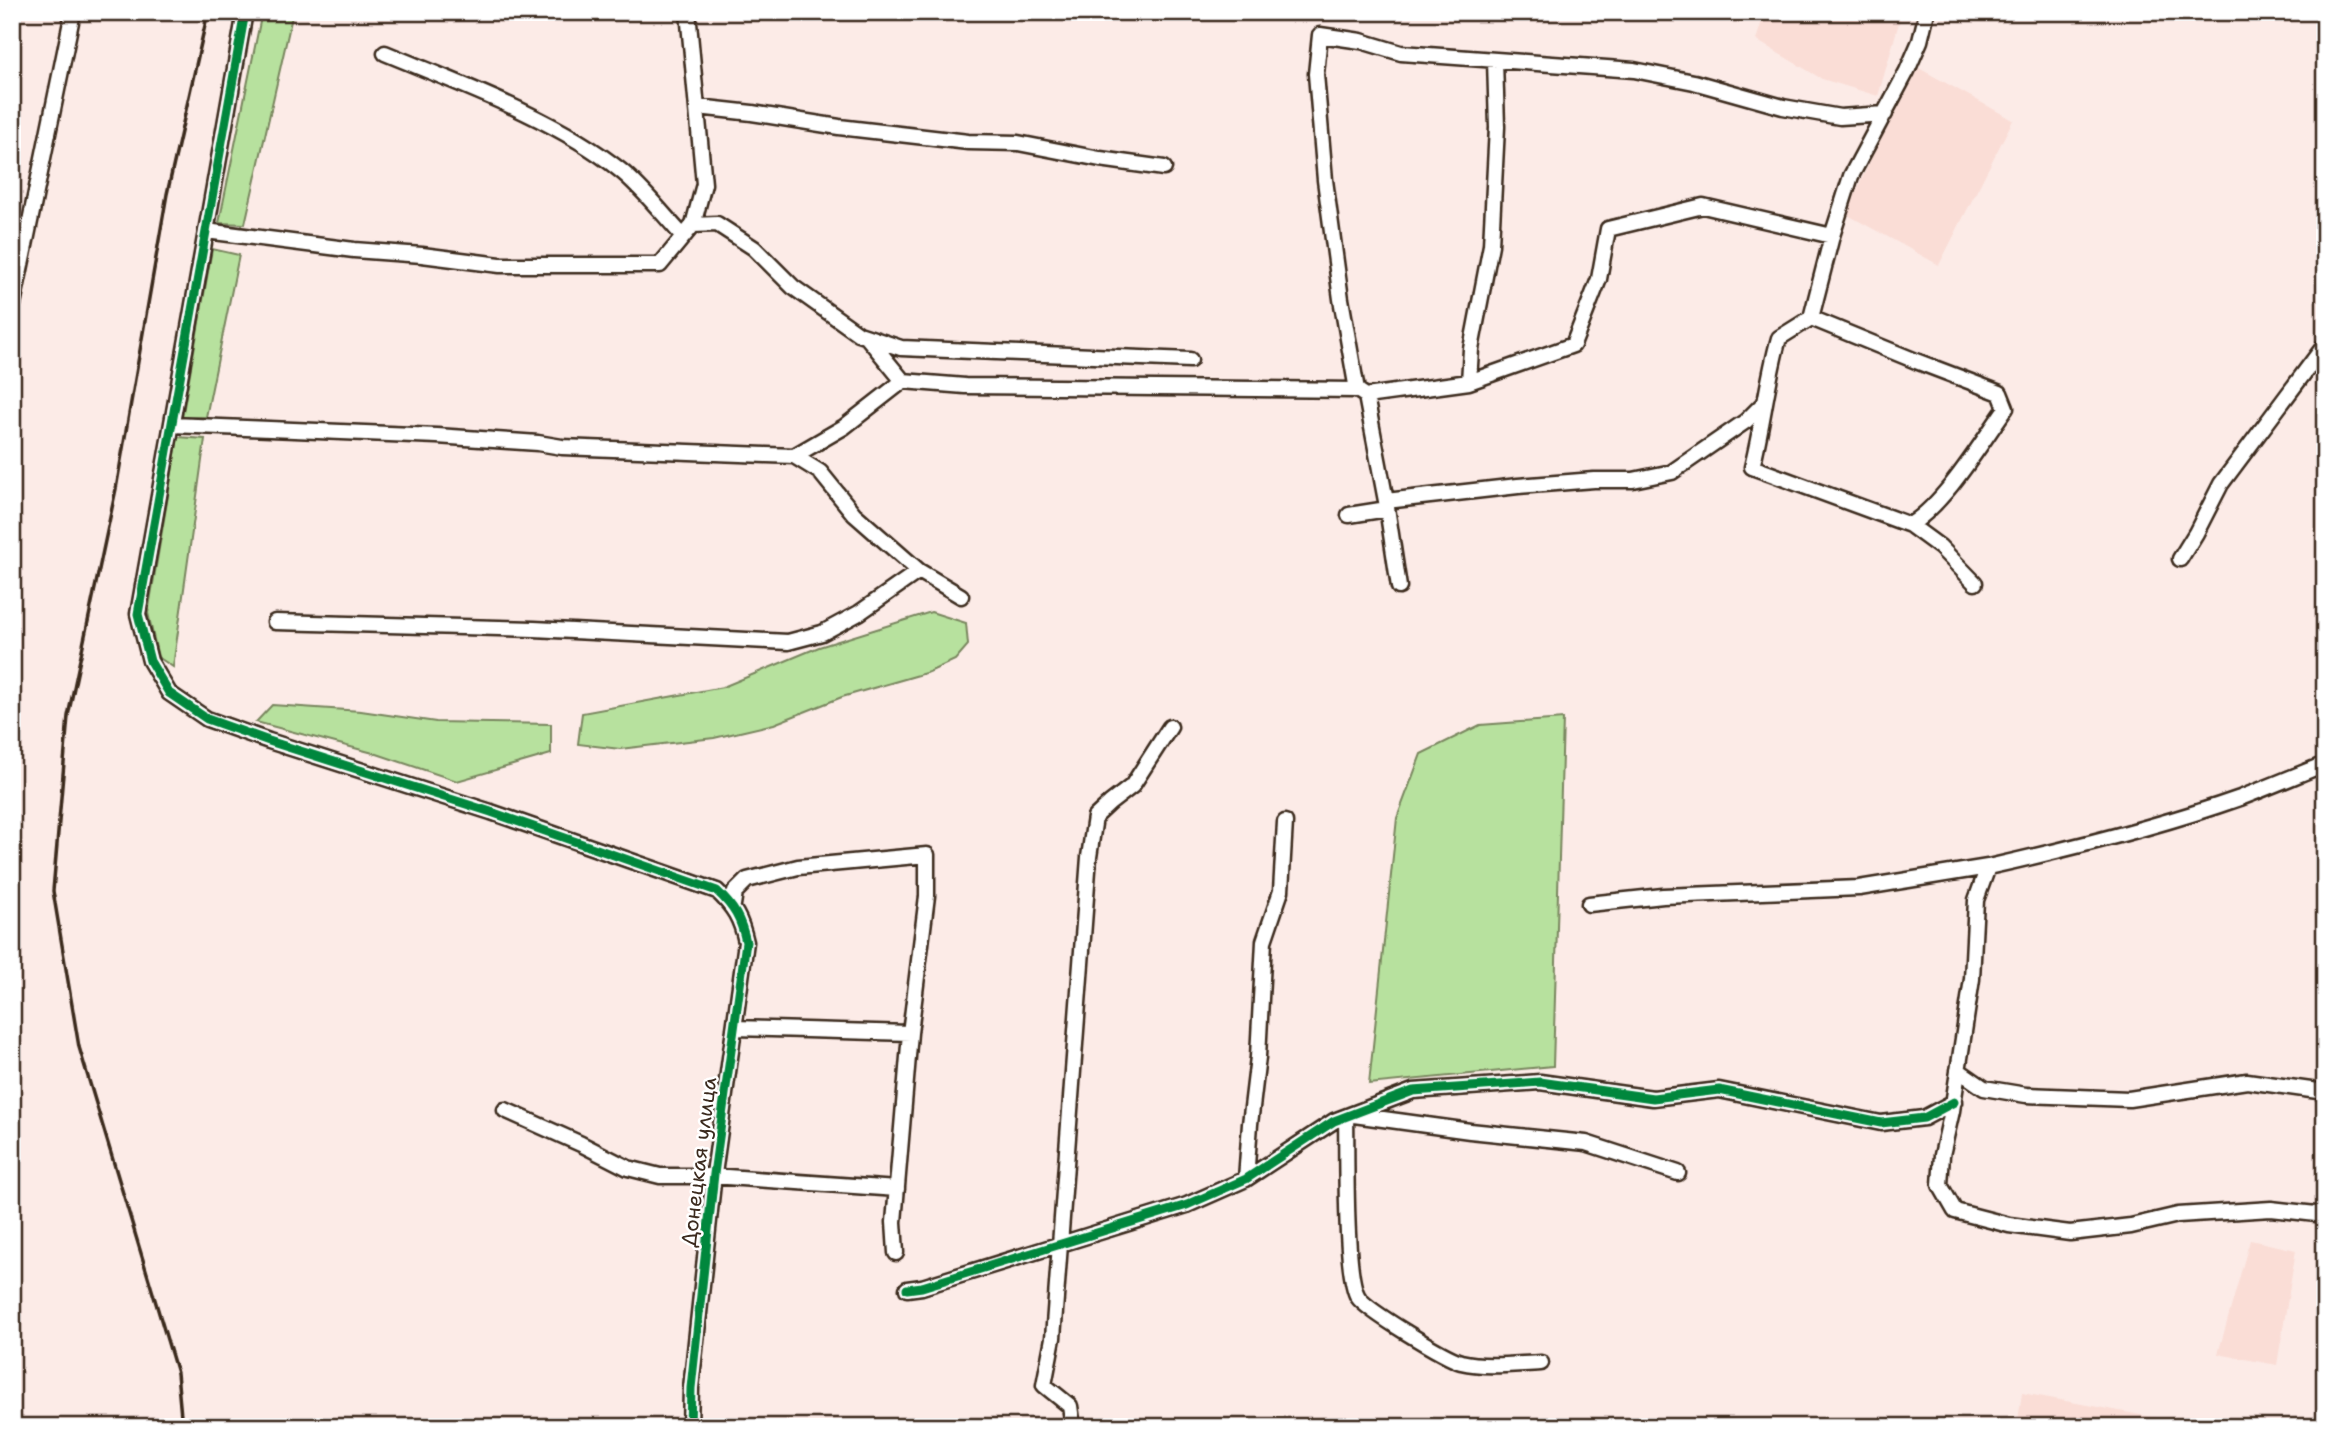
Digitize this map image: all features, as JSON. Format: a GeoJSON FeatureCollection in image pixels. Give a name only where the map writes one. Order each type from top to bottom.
{"type":"FeatureCollection","features":[{"type":"Feature","properties":{"kind":"street"},"geometry":{"type":"LineString","coordinates":[[12,309],[73,12]]}},
{"type":"Feature","properties":{"kind":"street"},"geometry":{"type":"LineString","coordinates":[[245,12],[138,614],[150,661],[169,693],[207,719],[717,891],[733,905]]}},
{"type":"Feature","properties":{"kind":"street"},"geometry":{"type":"LineString","coordinates":[[206,231],[500,265],[660,265],[688,230],[705,184],[688,12]]}},
{"type":"Feature","properties":{"kind":"street"},"geometry":{"type":"LineString","coordinates":[[1927,12],[1920,41],[1851,176],[1811,317],[1779,338],[1770,368],[1752,467],[1910,525],[1940,547],[1975,583]]}},
{"type":"Feature","properties":{"kind":"street"},"geometry":{"type":"LineString","coordinates":[[1399,587],[1386,505],[1341,299],[1325,180],[1317,74],[1320,35],[1361,41],[1401,53],[1634,70],[1694,82],[1783,107],[1840,117],[1885,114]]}},
{"type":"Feature","properties":{"kind":"street"},"geometry":{"type":"LineString","coordinates":[[385,52],[509,106],[578,141],[622,171],[688,230]]}},
{"type":"Feature","properties":{"kind":"street"},"geometry":{"type":"LineString","coordinates":[[1469,382],[1471,349],[1491,244],[1497,127],[1495,60]]}},
{"type":"Feature","properties":{"kind":"street"},"geometry":{"type":"LineString","coordinates":[[698,107],[968,142],[1018,143],[1164,168]]}},
{"type":"Feature","properties":{"kind":"street"},"geometry":{"type":"LineString","coordinates":[[794,456],[844,427],[903,381],[965,386],[1362,393],[1469,382],[1573,345],[1599,279],[1608,229],[1703,206],[1832,236]]}},
{"type":"Feature","properties":{"kind":"street"},"geometry":{"type":"LineString","coordinates":[[688,230],[717,224],[754,248],[793,287],[859,334],[901,348],[1191,359]]}},
{"type":"Feature","properties":{"kind":"street"},"geometry":{"type":"LineString","coordinates":[[1811,317],[2000,393],[2006,408],[1956,477],[1920,518],[1910,525]]}},
{"type":"Feature","properties":{"kind":"street"},"geometry":{"type":"LineString","coordinates":[[867,337],[903,381]]}},
{"type":"Feature","properties":{"kind":"street"},"geometry":{"type":"LineString","coordinates":[[2180,559],[2221,484],[2325,345]]}},
{"type":"Feature","properties":{"kind":"street"},"geometry":{"type":"LineString","coordinates":[[1349,515],[1386,505],[1518,486],[1633,480],[1672,472],[1746,421],[1765,402]]}},
{"type":"Feature","properties":{"kind":"street"},"geometry":{"type":"LineString","coordinates":[[172,425],[437,436],[562,447],[794,456],[820,472],[854,514],[919,570],[961,596]]}},
{"type":"Feature","properties":{"kind":"street"},"geometry":{"type":"LineString","coordinates":[[275,622],[534,629],[788,642],[822,633],[859,613],[919,570]]}},
{"type":"Feature","properties":{"kind":"street"},"geometry":{"type":"LineString","coordinates":[[1073,1427],[1070,1406],[1044,1385],[1053,1338],[1089,857],[1095,817],[1132,786],[1170,727]]}},
{"type":"Feature","properties":{"kind":"street"},"geometry":{"type":"LineString","coordinates":[[1589,904],[1663,896],[1859,888],[1988,867],[2085,845],[2172,819],[2239,798],[2325,764]]}},
{"type":"Feature","properties":{"kind":"street"},"geometry":{"type":"LineString","coordinates":[[1246,1179],[1258,1058],[1264,941],[1281,891],[1285,822]]}},
{"type":"Feature","properties":{"kind":"street"},"geometry":{"type":"LineString","coordinates":[[733,905],[735,892],[747,880],[798,867],[926,855],[928,896],[910,1033],[894,1222],[896,1253]]}},
{"type":"Feature","properties":{"kind":"street"},"geometry":{"type":"LineString","coordinates":[[1988,867],[1976,900],[1972,979],[1954,1101],[1942,1155],[1940,1185],[1955,1211],[2009,1225],[2070,1233],[2131,1226],[2178,1215],[2272,1209],[2325,1215]]}},
{"type":"Feature","properties":{"kind":"street","name":"Донецкая улица"},"geometry":{"type":"LineString","coordinates":[[690,1427],[691,1388],[713,1176],[746,942],[741,920],[733,905]]}},
{"type":"Feature","properties":{"kind":"street"},"geometry":{"type":"LineString","coordinates":[[734,1028],[910,1033]]}},
{"type":"Feature","properties":{"kind":"street"},"geometry":{"type":"LineString","coordinates":[[1958,1070],[1984,1088],[2026,1095],[2129,1099],[2247,1081],[2325,1093]]}},
{"type":"Feature","properties":{"kind":"street"},"geometry":{"type":"LineString","coordinates":[[907,1289],[922,1287],[1186,1205],[1246,1179],[1334,1121],[1413,1091],[1540,1082],[1653,1098],[1719,1090],[1881,1123],[1924,1118],[1954,1101]]}},
{"type":"Feature","properties":{"kind":"street"},"geometry":{"type":"LineString","coordinates":[[505,1110],[628,1168],[660,1176],[713,1176],[897,1189]]}},
{"type":"Feature","properties":{"kind":"street"},"geometry":{"type":"LineString","coordinates":[[1349,1116],[1586,1143],[1678,1173]]}},
{"type":"Feature","properties":{"kind":"street"},"geometry":{"type":"LineString","coordinates":[[1349,1116],[1350,1270],[1358,1298],[1388,1321],[1459,1361],[1483,1365],[1541,1363]]}},
{"type":"Feature","properties":{"kind":"shaded area"},"geometry":{"type":"Polygon","coordinates":[[[1765,12],[1902,12],[1878,96],[1822,79],[1756,40],[1765,12]]]}},
{"type":"Feature","properties":{"kind":"shaded area"},"geometry":{"type":"Polygon","coordinates":[[[1917,67],[2013,120],[1939,265],[1846,214],[1917,67]]]}},
{"type":"Feature","properties":{"kind":"shaded area"},"geometry":{"type":"Polygon","coordinates":[[[2250,1240],[2296,1250],[2277,1365],[2218,1354],[2250,1240]]]}},
{"type":"Feature","properties":{"kind":"shaded area"},"geometry":{"type":"Polygon","coordinates":[[[2022,1393],[2205,1427],[2017,1427],[2022,1393]]]}},
{"type":"Feature","properties":{"kind":"green space"},"geometry":{"type":"Polygon","coordinates":[[[262,12],[293,12],[245,224],[219,223],[262,12]]]}},
{"type":"Feature","properties":{"kind":"green space"},"geometry":{"type":"Polygon","coordinates":[[[212,249],[239,255],[206,417],[182,418],[212,249]]]}},
{"type":"Feature","properties":{"kind":"green space"},"geometry":{"type":"Polygon","coordinates":[[[178,437],[205,439],[173,667],[158,657],[148,613],[178,437]]]}},
{"type":"Feature","properties":{"kind":"green space"},"geometry":{"type":"Polygon","coordinates":[[[931,612],[966,623],[968,645],[955,660],[929,672],[842,697],[774,724],[714,738],[620,749],[578,744],[582,713],[723,687],[819,647],[931,612]]]}},
{"type":"Feature","properties":{"kind":"green space"},"geometry":{"type":"Polygon","coordinates":[[[272,705],[361,711],[436,722],[551,724],[551,754],[457,781],[377,754],[256,722],[272,705]]]}},
{"type":"Feature","properties":{"kind":"green space"},"geometry":{"type":"Polygon","coordinates":[[[1563,719],[1553,1066],[1369,1084],[1397,818],[1421,754],[1480,725],[1563,719]]]}},
{"type":"Feature","properties":{"kind":"railway"},"geometry":{"type":"LineString","coordinates":[[182,1427],[177,1373],[79,1047],[53,891],[68,716],[116,489],[167,194],[208,12]]}},
{"type":"Feature","properties":{"kind":"cycle path"},"geometry":{"type":"LineString","coordinates":[[245,12],[138,614],[150,661],[169,693],[207,719],[491,812],[717,891],[728,902],[739,920],[746,942],[714,1174],[691,1388],[690,1427]]}},
{"type":"Feature","properties":{"kind":"cycle path"},"geometry":{"type":"LineString","coordinates":[[907,1289],[922,1287],[1187,1205],[1246,1179],[1334,1121],[1413,1091],[1540,1082],[1653,1098],[1719,1090],[1881,1123],[1924,1118],[1954,1102]]}}]}
